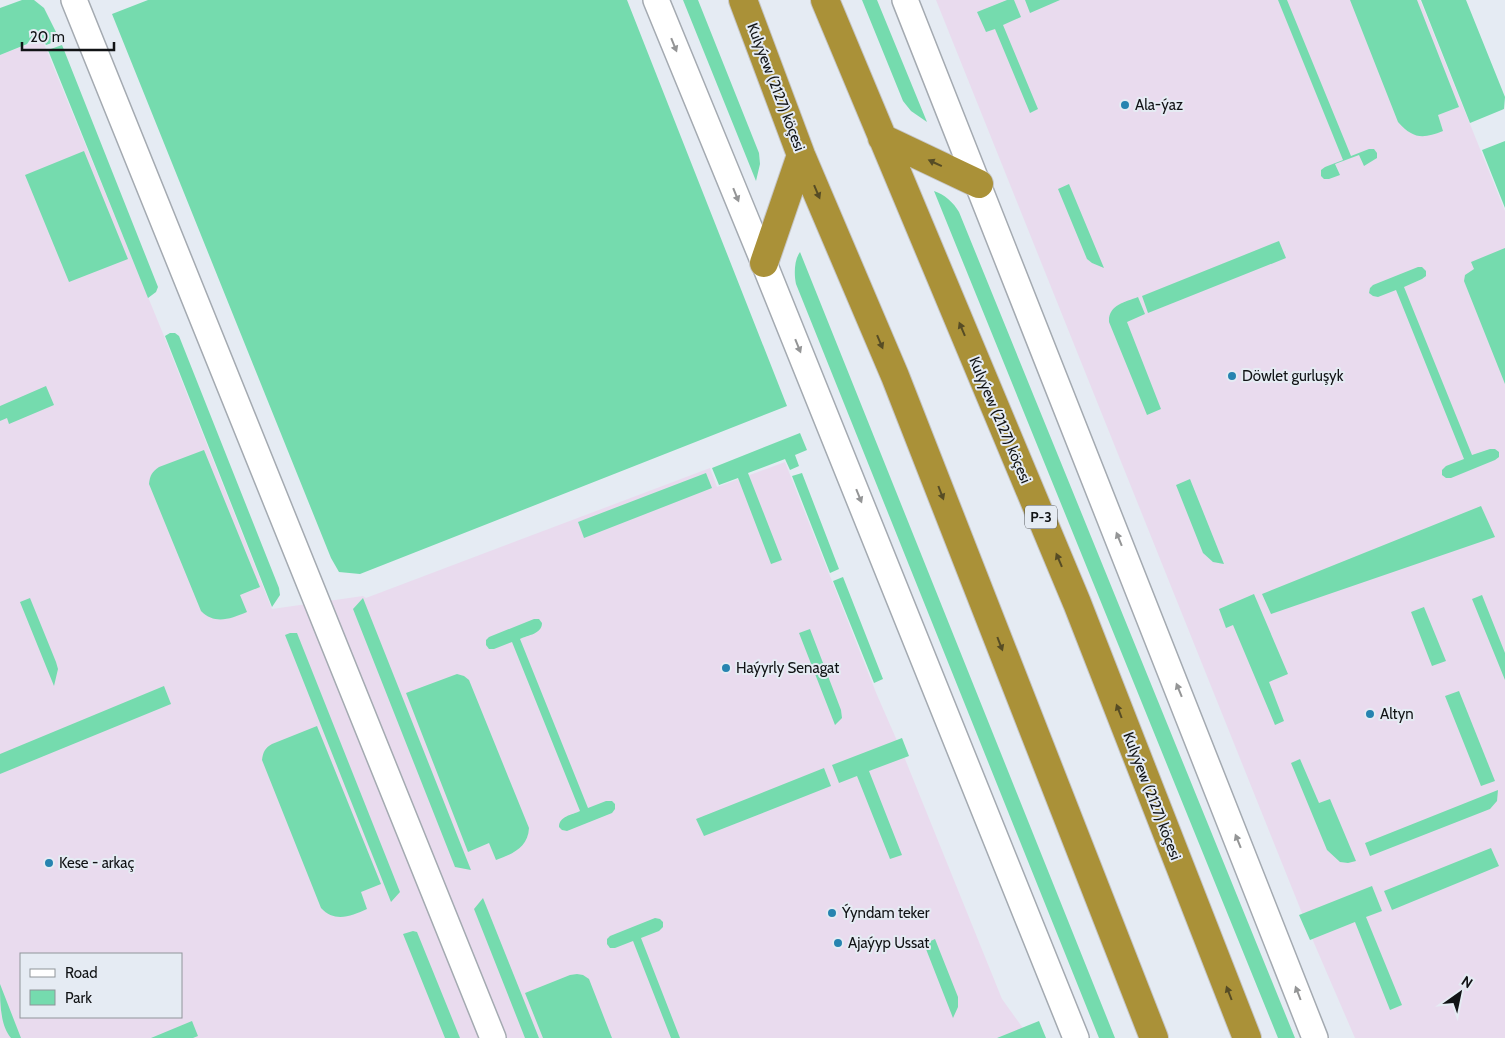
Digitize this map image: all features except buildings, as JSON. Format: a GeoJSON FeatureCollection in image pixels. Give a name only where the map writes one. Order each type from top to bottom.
{"type":"FeatureCollection","features":[{"type":"Feature","properties":{"kind":"highway","name":"Kulyýew (2127) köçesi"},"geometry":{"type":"LineString","coordinates":[[743,0],[801,155],[895,376],[1154,1038]]}},
{"type":"Feature","properties":{"kind":"highway","name":"Kulyýew (2127) köçesi"},"geometry":{"type":"LineString","coordinates":[[825,0],[1077,603],[1247,1038]]}},
{"type":"Feature","properties":{"kind":"highway"},"geometry":{"type":"LineString","coordinates":[[882,138],[979,184]]}},
{"type":"Feature","properties":{"kind":"highway"},"geometry":{"type":"LineString","coordinates":[[764,263],[801,155]]}},
{"type":"Feature","properties":{"kind":"street"},"geometry":{"type":"LineString","coordinates":[[74,0],[493,1038]]}},
{"type":"Feature","properties":{"kind":"street"},"geometry":{"type":"LineString","coordinates":[[656,0],[1076,1038]]}},
{"type":"Feature","properties":{"kind":"street"},"geometry":{"type":"LineString","coordinates":[[906,0],[1316,1038]]}},
{"type":"Feature","properties":{"kind":"shaded area"},"geometry":{"type":"Polygon","coordinates":[[[936,0],[1420,0],[1505,211],[1505,1038],[1355,1038],[1314,943],[936,0]]]}},
{"type":"Feature","properties":{"kind":"shaded area"},"geometry":{"type":"Polygon","coordinates":[[[42,39],[164,336],[272,609],[363,596],[366,598],[710,468],[717,487],[785,462],[877,695],[905,759],[1002,999],[1030,1038],[0,1038],[0,55],[42,39]]]}},
{"type":"Feature","properties":{"kind":"green space"},"geometry":{"type":"Polygon","coordinates":[[[22,0],[34,0],[44,8],[60,40],[46,45],[42,38],[0,55],[0,8],[22,0]]]}},
{"type":"Feature","properties":{"kind":"green space"},"geometry":{"type":"Polygon","coordinates":[[[148,0],[627,0],[787,406],[360,574],[339,572],[331,558],[112,14],[148,0]]]}},
{"type":"Feature","properties":{"kind":"green space"},"geometry":{"type":"Polygon","coordinates":[[[683,0],[698,0],[759,153],[760,164],[756,181],[683,0]]]}},
{"type":"Feature","properties":{"kind":"green space"},"geometry":{"type":"Polygon","coordinates":[[[862,0],[877,0],[927,122],[911,111],[903,101],[862,0]]]}},
{"type":"Feature","properties":{"kind":"green space"},"geometry":{"type":"Polygon","coordinates":[[[1007,0],[1014,0],[1021,17],[1003,25],[1038,109],[1030,113],[995,29],[986,32],[977,12],[1007,0]]]}},
{"type":"Feature","properties":{"kind":"green space"},"geometry":{"type":"Polygon","coordinates":[[[1025,0],[1060,0],[1030,13],[1025,0]]]}},
{"type":"Feature","properties":{"kind":"green space"},"geometry":{"type":"Polygon","coordinates":[[[1278,0],[1287,0],[1351,156],[1369,149],[1374,149],[1377,153],[1377,158],[1364,166],[1359,155],[1335,164],[1340,175],[1329,179],[1324,179],[1321,176],[1321,170],[1325,167],[1343,160],[1278,0]]]}},
{"type":"Feature","properties":{"kind":"green space"},"geometry":{"type":"Polygon","coordinates":[[[1350,0],[1417,0],[1459,107],[1438,115],[1443,131],[1419,136],[1403,128],[1398,122],[1350,0]]]}},
{"type":"Feature","properties":{"kind":"green space"},"geometry":{"type":"Polygon","coordinates":[[[1421,0],[1466,0],[1505,97],[1504,109],[1470,123],[1421,0]]]}},
{"type":"Feature","properties":{"kind":"green space"},"geometry":{"type":"Polygon","coordinates":[[[62,45],[158,287],[156,292],[148,298],[48,50],[62,45]]]}},
{"type":"Feature","properties":{"kind":"green space"},"geometry":{"type":"Polygon","coordinates":[[[1505,141],[1505,208],[1482,150],[1505,141]]]}},
{"type":"Feature","properties":{"kind":"green space"},"geometry":{"type":"Polygon","coordinates":[[[84,151],[128,259],[69,282],[25,175],[84,151]]]}},
{"type":"Feature","properties":{"kind":"green space"},"geometry":{"type":"Polygon","coordinates":[[[1069,184],[1104,268],[1087,259],[1058,189],[1069,184]]]}},
{"type":"Feature","properties":{"kind":"green space"},"geometry":{"type":"Polygon","coordinates":[[[934,191],[948,199],[959,212],[1295,1038],[1278,1038],[934,191]]]}},
{"type":"Feature","properties":{"kind":"green space"},"geometry":{"type":"Polygon","coordinates":[[[1279,241],[1286,258],[1148,313],[1142,296],[1279,241]]]}},
{"type":"Feature","properties":{"kind":"green space"},"geometry":{"type":"Polygon","coordinates":[[[1505,248],[1505,384],[1464,281],[1465,275],[1474,269],[1471,262],[1505,248]]]}},
{"type":"Feature","properties":{"kind":"green space"},"geometry":{"type":"Polygon","coordinates":[[[800,252],[1115,1038],[1099,1038],[796,284],[795,268],[800,252]]]}},
{"type":"Feature","properties":{"kind":"green space"},"geometry":{"type":"Polygon","coordinates":[[[1422,267],[1426,271],[1426,276],[1404,287],[1472,455],[1490,449],[1495,449],[1499,452],[1499,457],[1495,460],[1451,478],[1446,478],[1442,475],[1442,470],[1446,466],[1464,459],[1396,290],[1378,297],[1369,293],[1373,285],[1422,267]]]}},
{"type":"Feature","properties":{"kind":"green space"},"geometry":{"type":"Polygon","coordinates":[[[1138,297],[1145,314],[1127,322],[1161,409],[1147,415],[1109,322],[1109,316],[1114,308],[1138,297]]]}},
{"type":"Feature","properties":{"kind":"green space"},"geometry":{"type":"Polygon","coordinates":[[[175,333],[179,336],[279,588],[280,595],[272,607],[165,336],[175,333]]]}},
{"type":"Feature","properties":{"kind":"green space"},"geometry":{"type":"Polygon","coordinates":[[[46,386],[54,405],[9,424],[7,418],[0,421],[0,406],[46,386]]]}},
{"type":"Feature","properties":{"kind":"green space"},"geometry":{"type":"Polygon","coordinates":[[[800,433],[807,450],[795,455],[799,466],[790,470],[785,459],[748,473],[782,560],[771,564],[738,478],[719,485],[712,468],[800,433]]]}},
{"type":"Feature","properties":{"kind":"green space"},"geometry":{"type":"Polygon","coordinates":[[[204,450],[260,587],[240,595],[247,612],[223,619],[212,618],[201,611],[149,484],[152,474],[159,467],[204,450]]]}},
{"type":"Feature","properties":{"kind":"green space"},"geometry":{"type":"Polygon","coordinates":[[[706,473],[712,488],[584,538],[578,522],[706,473]]]}},
{"type":"Feature","properties":{"kind":"green space"},"geometry":{"type":"Polygon","coordinates":[[[802,473],[839,569],[830,573],[792,476],[802,473]]]}},
{"type":"Feature","properties":{"kind":"green space"},"geometry":{"type":"Polygon","coordinates":[[[1190,479],[1224,564],[1213,562],[1203,553],[1176,485],[1190,479]]]}},
{"type":"Feature","properties":{"kind":"green space"},"geometry":{"type":"Polygon","coordinates":[[[1481,506],[1495,537],[1271,614],[1262,594],[1481,506]]]}},
{"type":"Feature","properties":{"kind":"green space"},"geometry":{"type":"Polygon","coordinates":[[[843,577],[883,679],[874,683],[833,581],[843,577]]]}},
{"type":"Feature","properties":{"kind":"green space"},"geometry":{"type":"Polygon","coordinates":[[[1254,594],[1288,674],[1269,682],[1284,721],[1275,725],[1233,625],[1226,628],[1219,609],[1254,594]]]}},
{"type":"Feature","properties":{"kind":"green space"},"geometry":{"type":"Polygon","coordinates":[[[1482,595],[1505,653],[1505,680],[1472,599],[1482,595]]]}},
{"type":"Feature","properties":{"kind":"green space"},"geometry":{"type":"Polygon","coordinates":[[[30,598],[58,669],[54,686],[20,602],[30,598]]]}},
{"type":"Feature","properties":{"kind":"green space"},"geometry":{"type":"Polygon","coordinates":[[[363,598],[471,870],[455,867],[353,609],[363,598]]]}},
{"type":"Feature","properties":{"kind":"green space"},"geometry":{"type":"Polygon","coordinates":[[[1424,607],[1446,661],[1432,666],[1411,612],[1424,607]]]}},
{"type":"Feature","properties":{"kind":"green space"},"geometry":{"type":"Polygon","coordinates":[[[534,619],[539,619],[542,623],[540,630],[520,639],[588,808],[606,801],[612,801],[615,804],[615,809],[612,813],[567,831],[559,827],[561,820],[580,811],[512,642],[494,649],[489,649],[486,645],[486,640],[489,637],[534,619]]]}},
{"type":"Feature","properties":{"kind":"green space"},"geometry":{"type":"Polygon","coordinates":[[[810,629],[841,710],[842,718],[835,725],[799,633],[810,629]]]}},
{"type":"Feature","properties":{"kind":"green space"},"geometry":{"type":"Polygon","coordinates":[[[297,633],[400,892],[391,902],[285,635],[297,633]]]}},
{"type":"Feature","properties":{"kind":"green space"},"geometry":{"type":"Polygon","coordinates":[[[457,674],[469,680],[529,828],[526,841],[518,849],[496,860],[489,843],[468,852],[406,693],[457,674]]]}},
{"type":"Feature","properties":{"kind":"green space"},"geometry":{"type":"Polygon","coordinates":[[[164,686],[171,704],[0,774],[0,754],[164,686]]]}},
{"type":"Feature","properties":{"kind":"green space"},"geometry":{"type":"Polygon","coordinates":[[[1459,691],[1495,781],[1481,786],[1445,696],[1459,691]]]}},
{"type":"Feature","properties":{"kind":"green space"},"geometry":{"type":"Polygon","coordinates":[[[317,726],[381,884],[361,892],[367,909],[343,917],[326,913],[321,908],[262,760],[265,750],[272,744],[317,726]]]}},
{"type":"Feature","properties":{"kind":"green space"},"geometry":{"type":"Polygon","coordinates":[[[902,738],[909,756],[869,771],[902,855],[890,859],[857,776],[839,783],[832,765],[902,738]]]}},
{"type":"Feature","properties":{"kind":"green space"},"geometry":{"type":"Polygon","coordinates":[[[1300,759],[1319,803],[1330,799],[1356,861],[1340,862],[1327,850],[1291,763],[1300,759]]]}},
{"type":"Feature","properties":{"kind":"green space"},"geometry":{"type":"Polygon","coordinates":[[[824,768],[831,786],[704,836],[696,819],[824,768]]]}},
{"type":"Feature","properties":{"kind":"green space"},"geometry":{"type":"Polygon","coordinates":[[[1498,790],[1497,801],[1490,809],[1370,856],[1365,843],[1498,790]]]}},
{"type":"Feature","properties":{"kind":"green space"},"geometry":{"type":"Polygon","coordinates":[[[1491,848],[1499,866],[1392,910],[1384,891],[1491,848]]]}},
{"type":"Feature","properties":{"kind":"green space"},"geometry":{"type":"Polygon","coordinates":[[[1372,886],[1382,911],[1366,917],[1402,1005],[1390,1010],[1355,922],[1310,940],[1299,915],[1372,886]]]}},
{"type":"Feature","properties":{"kind":"green space"},"geometry":{"type":"Polygon","coordinates":[[[483,898],[539,1038],[525,1038],[474,909],[483,898]]]}},
{"type":"Feature","properties":{"kind":"green space"},"geometry":{"type":"Polygon","coordinates":[[[655,918],[663,922],[663,927],[659,931],[641,938],[680,1038],[671,1038],[633,941],[615,948],[610,948],[607,944],[607,939],[610,936],[655,918]]]}},
{"type":"Feature","properties":{"kind":"green space"},"geometry":{"type":"Polygon","coordinates":[[[413,931],[417,932],[460,1038],[445,1038],[403,934],[413,931]]]}},
{"type":"Feature","properties":{"kind":"green space"},"geometry":{"type":"Polygon","coordinates":[[[935,939],[958,997],[958,1007],[953,1018],[924,944],[935,939]]]}},
{"type":"Feature","properties":{"kind":"green space"},"geometry":{"type":"Polygon","coordinates":[[[577,974],[589,979],[612,1038],[543,1038],[525,993],[577,974]]]}},
{"type":"Feature","properties":{"kind":"green space"},"geometry":{"type":"Polygon","coordinates":[[[0,984],[21,1038],[11,1038],[7,1033],[1,1013],[0,984]]]}},
{"type":"Feature","properties":{"kind":"green space"},"geometry":{"type":"Polygon","coordinates":[[[192,1021],[198,1036],[193,1038],[151,1038],[192,1021]]]}},
{"type":"Feature","properties":{"kind":"green space"},"geometry":{"type":"Polygon","coordinates":[[[1039,1021],[1046,1038],[997,1038],[1039,1021]]]}},
{"type":"Feature","properties":{"kind":"place","name":"Ala-ýaz"},"geometry":{"type":"Point","coordinates":[1125,105]}},
{"type":"Feature","properties":{"kind":"place","name":"Döwlet gurluşyk"},"geometry":{"type":"Point","coordinates":[1232,376]}},
{"type":"Feature","properties":{"kind":"place","name":"Haýyrly Senagat"},"geometry":{"type":"Point","coordinates":[726,668]}},
{"type":"Feature","properties":{"kind":"place","name":"Altyn"},"geometry":{"type":"Point","coordinates":[1370,714]}},
{"type":"Feature","properties":{"kind":"place","name":"Kese - arkaç"},"geometry":{"type":"Point","coordinates":[49,863]}},
{"type":"Feature","properties":{"kind":"place","name":"Ýyndam teker"},"geometry":{"type":"Point","coordinates":[832,913]}},
{"type":"Feature","properties":{"kind":"place","name":"Ajaýyp Ussat"},"geometry":{"type":"Point","coordinates":[838,943]}}]}
